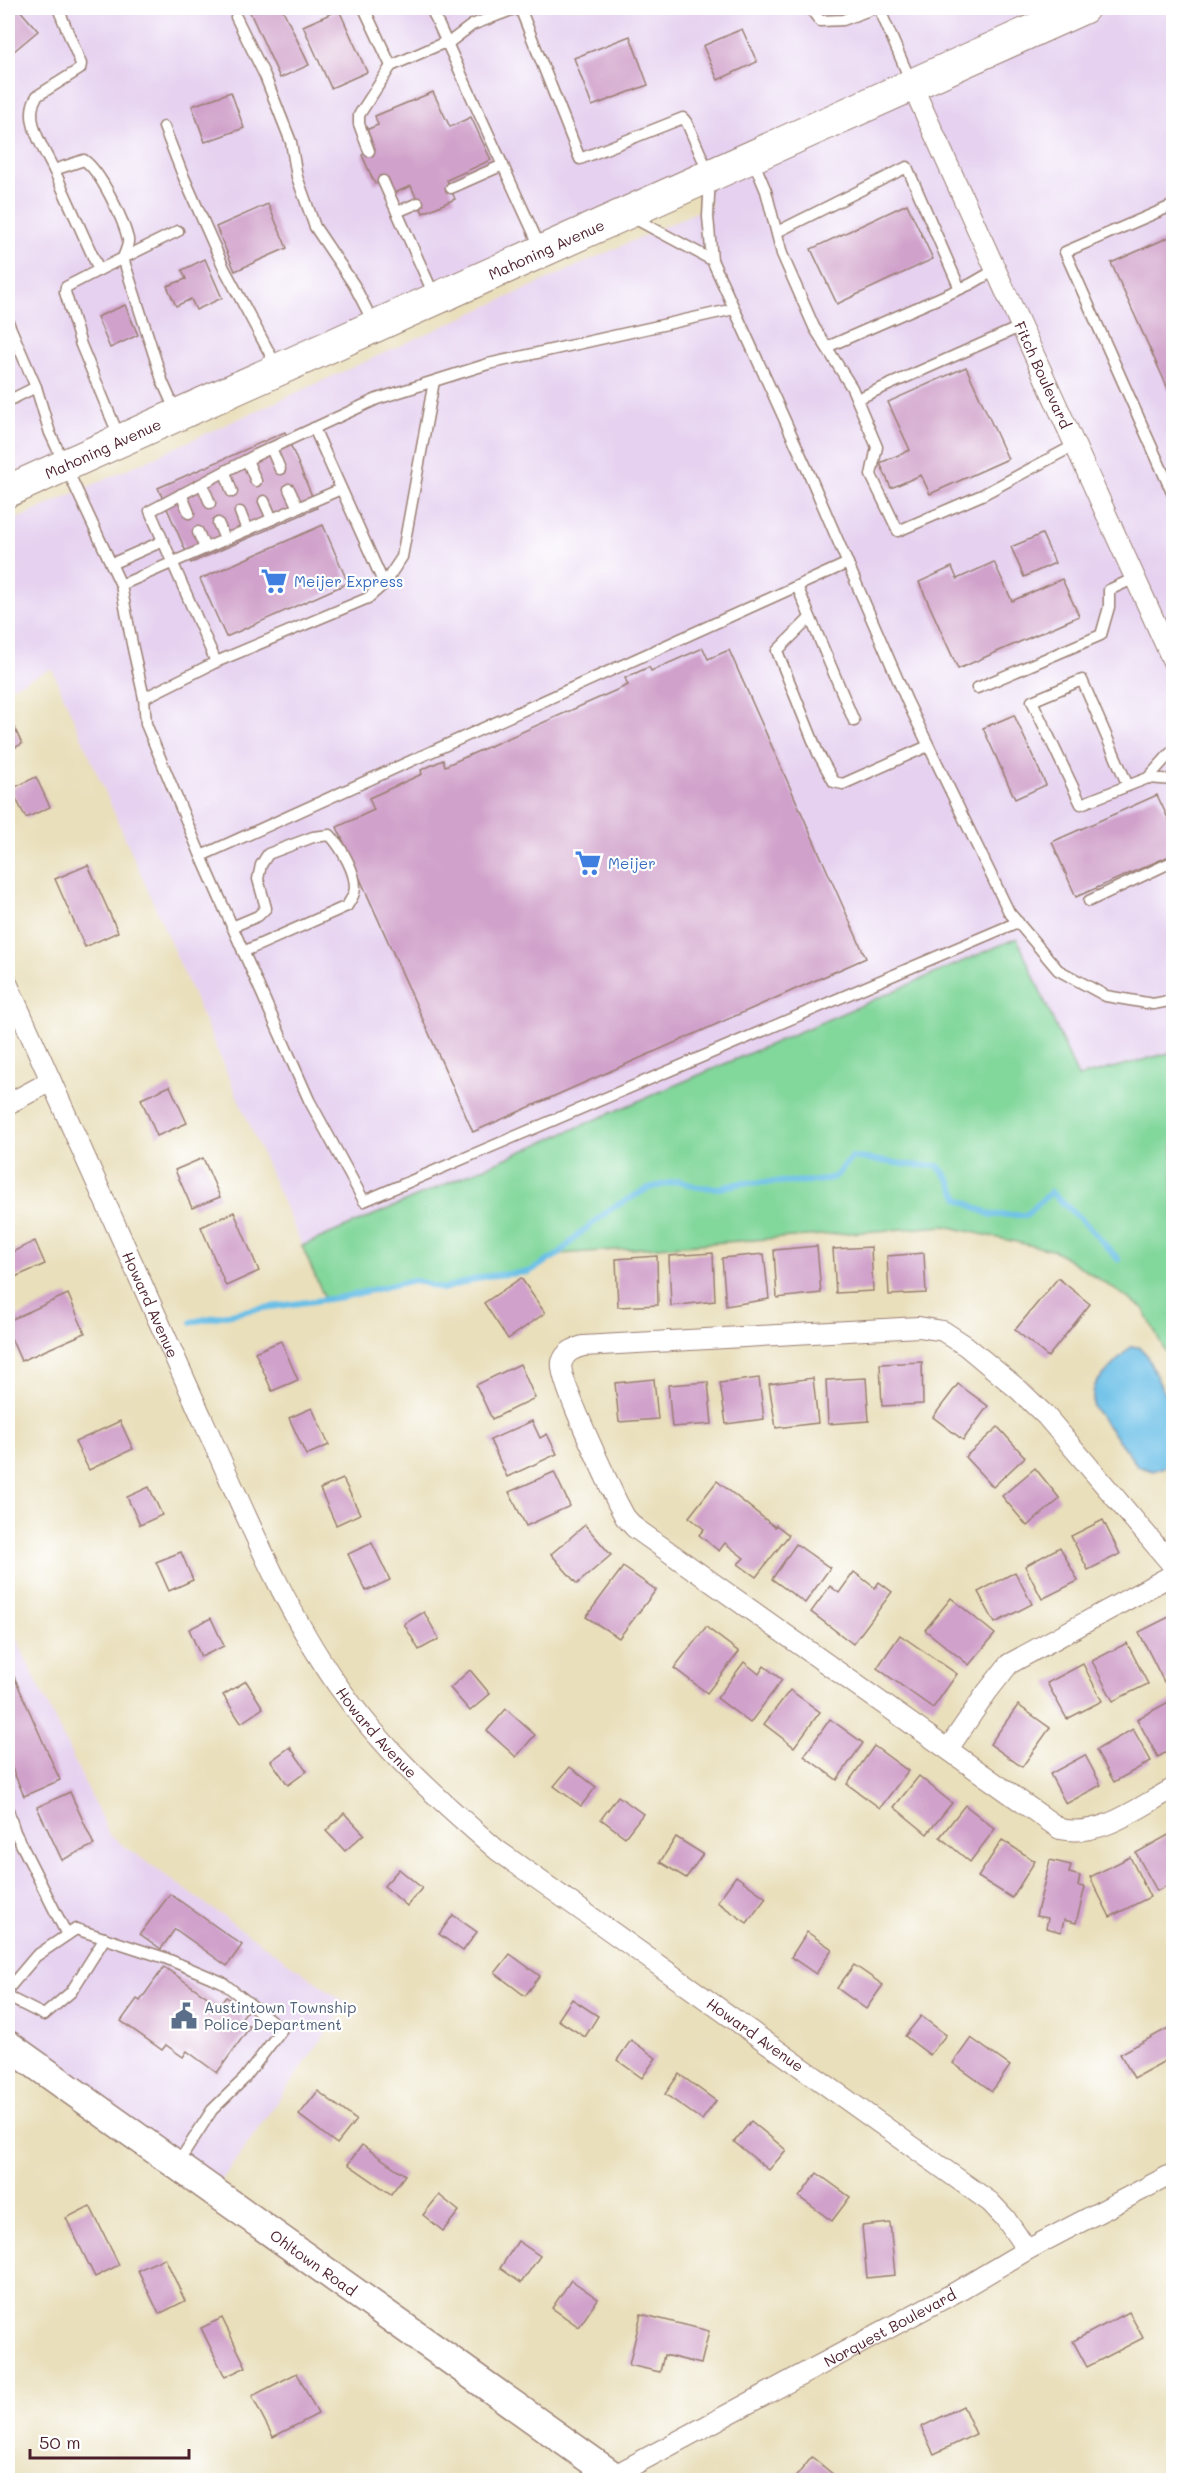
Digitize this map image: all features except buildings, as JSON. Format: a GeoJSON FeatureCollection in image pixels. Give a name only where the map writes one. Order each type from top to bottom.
{"type":"FeatureCollection","features":[{"type":"Feature","properties":{"kind":"main road","name":"Mahoning Avenue"},"geometry":{"type":"LineString","coordinates":[[8,491],[1083,8]]}},
{"type":"Feature","properties":{"kind":"street","name":"Fitch Boulevard"},"geometry":{"type":"LineString","coordinates":[[912,85],[997,269],[1173,664]]}},
{"type":"Feature","properties":{"kind":"street","name":"Howard Avenue"},"geometry":{"type":"LineString","coordinates":[[8,985],[227,1473],[294,1614],[338,1685],[387,1748],[437,1799],[497,1850],[990,2202],[1005,2218],[1027,2250]]}},
{"type":"Feature","properties":{"kind":"street"},"geometry":{"type":"LineString","coordinates":[[8,1104],[51,1081]]}},
{"type":"Feature","properties":{"kind":"street"},"geometry":{"type":"LineString","coordinates":[[1173,1567],[1046,1416],[966,1346],[943,1331],[919,1327],[584,1346],[570,1351],[562,1362],[561,1372],[617,1502],[625,1517],[635,1528],[1060,1829],[1087,1832],[1101,1827],[1173,1788]]}},
{"type":"Feature","properties":{"kind":"street"},"geometry":{"type":"LineString","coordinates":[[948,1749],[1009,1664],[1173,1574]]}},
{"type":"Feature","properties":{"kind":"street","name":"Ohltown Road"},"geometry":{"type":"LineString","coordinates":[[8,2045],[612,2479]]}},
{"type":"Feature","properties":{"kind":"street","name":"Norquest Boulevard"},"geometry":{"type":"LineString","coordinates":[[612,2479],[956,2292],[1027,2250],[1173,2173]]}},
{"type":"Feature","properties":{"kind":"lane"},"geometry":{"type":"LineString","coordinates":[[58,8],[81,64],[80,69],[38,96],[33,103],[33,126],[99,270]]}},
{"type":"Feature","properties":{"kind":"lane"},"geometry":{"type":"LineString","coordinates":[[364,8],[392,66]]}},
{"type":"Feature","properties":{"kind":"lane"},"geometry":{"type":"LineString","coordinates":[[431,8],[542,252]]}},
{"type":"Feature","properties":{"kind":"lane"},"geometry":{"type":"LineString","coordinates":[[369,151],[359,124],[359,115],[392,66],[441,44],[447,44],[472,25],[518,8],[580,159],[683,118],[710,176],[708,217],[712,260],[928,746],[1009,912],[1059,970],[1106,996],[1153,1004],[1173,1000]]}},
{"type":"Feature","properties":{"kind":"lane"},"geometry":{"type":"LineString","coordinates":[[810,8],[820,21],[843,20],[877,8],[912,85]]}},
{"type":"Feature","properties":{"kind":"lane"},"geometry":{"type":"LineString","coordinates":[[236,17],[265,76],[287,134],[297,177],[315,227],[354,285],[376,327]]}},
{"type":"Feature","properties":{"kind":"lane"},"geometry":{"type":"LineString","coordinates":[[164,127],[224,268],[279,370]]}},
{"type":"Feature","properties":{"kind":"lane"},"geometry":{"type":"LineString","coordinates":[[751,157],[766,190],[786,264],[814,327],[857,399],[877,447],[871,475],[898,531],[982,495],[1076,445]]}},
{"type":"Feature","properties":{"kind":"lane"},"geometry":{"type":"LineString","coordinates":[[54,170],[84,160],[91,165],[109,193],[128,241],[123,258],[163,383],[177,415]]}},
{"type":"Feature","properties":{"kind":"lane"},"geometry":{"type":"LineString","coordinates":[[450,188],[503,165]]}},
{"type":"Feature","properties":{"kind":"lane"},"geometry":{"type":"LineString","coordinates":[[777,232],[907,167],[960,289]]}},
{"type":"Feature","properties":{"kind":"lane"},"geometry":{"type":"LineString","coordinates":[[383,181],[436,300]]}},
{"type":"Feature","properties":{"kind":"lane"},"geometry":{"type":"LineString","coordinates":[[397,212],[418,203]]}},
{"type":"Feature","properties":{"kind":"lane"},"geometry":{"type":"LineString","coordinates":[[1173,205],[1065,252],[1173,497]]}},
{"type":"Feature","properties":{"kind":"lane"},"geometry":{"type":"LineString","coordinates":[[626,214],[712,260]]}},
{"type":"Feature","properties":{"kind":"lane"},"geometry":{"type":"LineString","coordinates":[[120,441],[81,345],[65,292],[66,287],[178,231]]}},
{"type":"Feature","properties":{"kind":"lane"},"geometry":{"type":"LineString","coordinates":[[826,348],[960,289],[997,269]]}},
{"type":"Feature","properties":{"kind":"lane"},"geometry":{"type":"LineString","coordinates":[[216,662],[150,511],[271,448],[377,399],[488,364],[734,309]]}},
{"type":"Feature","properties":{"kind":"lane"},"geometry":{"type":"LineString","coordinates":[[8,322],[36,387],[51,433],[122,585],[144,698],[146,724],[201,856],[309,1100],[364,1201],[1018,922]]}},
{"type":"Feature","properties":{"kind":"lane"},"geometry":{"type":"LineString","coordinates":[[857,399],[1022,326]]}},
{"type":"Feature","properties":{"kind":"lane"},"geometry":{"type":"LineString","coordinates":[[144,698],[216,662],[368,598],[384,584],[402,557],[434,381]]}},
{"type":"Feature","properties":{"kind":"lane"},"geometry":{"type":"LineString","coordinates":[[8,401],[36,387]]}},
{"type":"Feature","properties":{"kind":"lane"},"geometry":{"type":"LineString","coordinates":[[314,428],[384,584]]}},
{"type":"Feature","properties":{"kind":"lane"},"geometry":{"type":"LineString","coordinates":[[271,448],[280,469]]}},
{"type":"Feature","properties":{"kind":"lane"},"geometry":{"type":"LineString","coordinates":[[247,460],[256,481]]}},
{"type":"Feature","properties":{"kind":"lane"},"geometry":{"type":"LineString","coordinates":[[225,471],[232,492]]}},
{"type":"Feature","properties":{"kind":"lane"},"geometry":{"type":"LineString","coordinates":[[202,484],[210,504]]}},
{"type":"Feature","properties":{"kind":"lane"},"geometry":{"type":"LineString","coordinates":[[290,489],[298,508]]}},
{"type":"Feature","properties":{"kind":"lane"},"geometry":{"type":"LineString","coordinates":[[122,585],[341,489]]}},
{"type":"Feature","properties":{"kind":"lane"},"geometry":{"type":"LineString","coordinates":[[181,494],[189,513]]}},
{"type":"Feature","properties":{"kind":"lane"},"geometry":{"type":"LineString","coordinates":[[264,501],[272,519]]}},
{"type":"Feature","properties":{"kind":"lane"},"geometry":{"type":"LineString","coordinates":[[240,512],[247,530]]}},
{"type":"Feature","properties":{"kind":"lane"},"geometry":{"type":"LineString","coordinates":[[218,523],[225,539]]}},
{"type":"Feature","properties":{"kind":"lane"},"geometry":{"type":"LineString","coordinates":[[198,532],[205,548]]}},
{"type":"Feature","properties":{"kind":"lane"},"geometry":{"type":"LineString","coordinates":[[111,564],[163,541]]}},
{"type":"Feature","properties":{"kind":"lane"},"geometry":{"type":"LineString","coordinates":[[201,856],[848,563]]}},
{"type":"Feature","properties":{"kind":"lane"},"geometry":{"type":"LineString","coordinates":[[977,688],[1101,635],[1106,624],[1109,590],[1135,578]]}},
{"type":"Feature","properties":{"kind":"lane"},"geometry":{"type":"LineString","coordinates":[[797,586],[854,721]]}},
{"type":"Feature","properties":{"kind":"lane"},"geometry":{"type":"LineString","coordinates":[[810,618],[777,651],[818,753],[834,782],[843,784],[928,746]]}},
{"type":"Feature","properties":{"kind":"lane"},"geometry":{"type":"LineString","coordinates":[[1128,786],[1082,680],[1032,701],[1081,804],[1128,786],[1148,778],[1173,780]]}},
{"type":"Feature","properties":{"kind":"lane"},"geometry":{"type":"LineString","coordinates":[[1148,778],[1173,749]]}},
{"type":"Feature","properties":{"kind":"lane"},"geometry":{"type":"LineString","coordinates":[[232,927],[258,916],[267,908],[258,879],[261,865],[268,854],[313,837],[330,835],[337,843],[354,879],[354,892],[347,906],[243,952]]}},
{"type":"Feature","properties":{"kind":"lane"},"geometry":{"type":"LineString","coordinates":[[1089,901],[1173,861]]}},
{"type":"Feature","properties":{"kind":"lane"},"geometry":{"type":"LineString","coordinates":[[8,1810],[15,1832],[67,1935]]}},
{"type":"Feature","properties":{"kind":"lane"},"geometry":{"type":"LineString","coordinates":[[8,1989],[36,1956],[76,1929],[165,1959],[222,1982],[282,2029],[244,2079],[212,2110],[176,2165]]}},
{"type":"Feature","properties":{"kind":"lane"},"geometry":{"type":"LineString","coordinates":[[8,1997],[44,2015],[71,1992],[105,1938]]}},
{"type":"Feature","properties":{"kind":"shaded area"},"geometry":{"type":"Polygon","coordinates":[[[8,8],[1173,8],[1173,1052],[1078,1078],[1017,939],[302,1246],[52,669],[8,688],[8,523],[712,205],[701,180],[8,491],[8,8]]]}},
{"type":"Feature","properties":{"kind":"shaded area"},"geometry":{"type":"Polygon","coordinates":[[[8,1621],[110,1836],[347,2004],[213,2192],[8,2045],[8,1621]]]}},
{"type":"Feature","properties":{"kind":"green space"},"geometry":{"type":"Polygon","coordinates":[[[1017,938],[1078,1077],[1173,1052],[1173,1367],[1143,1308],[1056,1251],[945,1226],[560,1254],[529,1272],[486,1276],[442,1289],[414,1280],[325,1299],[302,1246],[1017,938]]]}},
{"type":"Feature","properties":{"kind":"water"},"geometry":{"type":"Polygon","coordinates":[[[1130,1347],[1139,1347],[1146,1354],[1173,1413],[1173,1464],[1153,1471],[1138,1466],[1093,1407],[1093,1392],[1096,1383],[1130,1347]]]}},
{"type":"Feature","properties":{"kind":"waterway"},"geometry":{"type":"LineString","coordinates":[[192,1322],[250,1310],[343,1297],[414,1280],[442,1289],[486,1276],[529,1272],[559,1254],[578,1235],[612,1208],[649,1188],[679,1181],[697,1187],[720,1188],[741,1183],[817,1181],[835,1177],[852,1157],[910,1165],[938,1166],[949,1179],[959,1199],[991,1215],[1026,1215],[1051,1192],[1086,1224],[1118,1259]]}},
{"type":"Feature","properties":{"kind":"place","name":"Meijer Express"},"geometry":{"type":"Point","coordinates":[274,581]}},
{"type":"Feature","properties":{"kind":"place","name":"Meijer"},"geometry":{"type":"Point","coordinates":[588,863]}},
{"type":"Feature","properties":{"kind":"place","name":"Austintown Township Police Department"},"geometry":{"type":"Point","coordinates":[184,2016]}}]}
